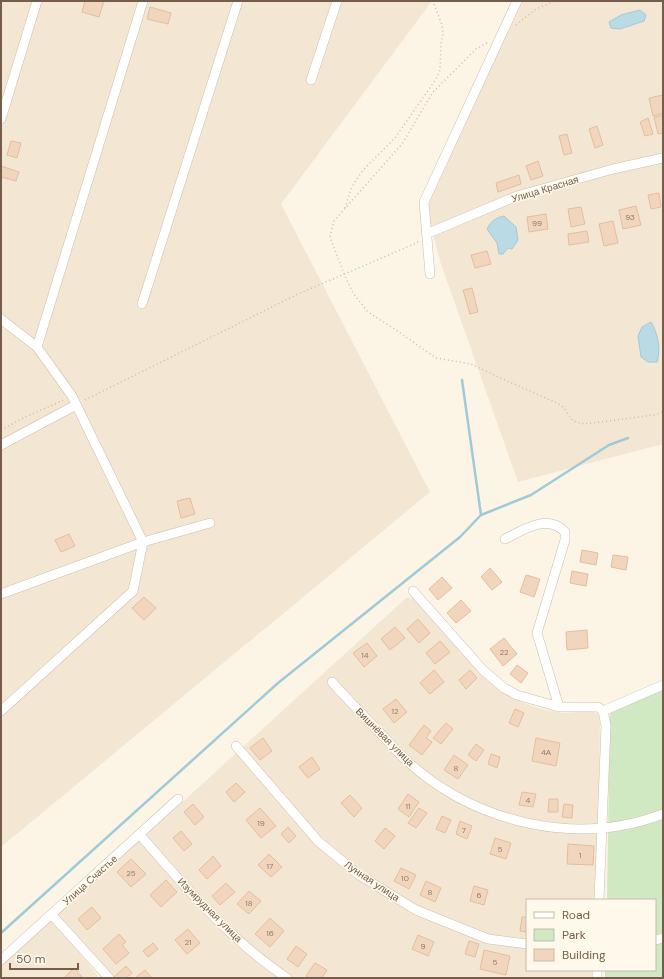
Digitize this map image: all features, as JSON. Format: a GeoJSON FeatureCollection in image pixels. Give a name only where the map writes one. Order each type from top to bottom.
{"type":"FeatureCollection","features":[{"type":"Feature","properties":{"kind":"street"},"geometry":{"type":"LineString","coordinates":[[1,119],[37,1]]}},
{"type":"Feature","properties":{"kind":"street"},"geometry":{"type":"LineString","coordinates":[[37,347],[142,1]]}},
{"type":"Feature","properties":{"kind":"street"},"geometry":{"type":"LineString","coordinates":[[142,304],[238,1]]}},
{"type":"Feature","properties":{"kind":"street"},"geometry":{"type":"LineString","coordinates":[[311,80],[337,1]]}},
{"type":"Feature","properties":{"kind":"street"},"geometry":{"type":"LineString","coordinates":[[430,274],[429,234],[424,202],[517,1]]}},
{"type":"Feature","properties":{"kind":"street","name":"Улица Красная"},"geometry":{"type":"LineString","coordinates":[[429,234],[517,196],[613,169],[663,158]]}},
{"type":"Feature","properties":{"kind":"street"},"geometry":{"type":"LineString","coordinates":[[1,319],[37,347],[74,400],[143,542],[133,590],[1,711]]}},
{"type":"Feature","properties":{"kind":"street"},"geometry":{"type":"LineString","coordinates":[[1,445],[74,400]]}},
{"type":"Feature","properties":{"kind":"street"},"geometry":{"type":"LineString","coordinates":[[1,594],[143,542],[210,523]]}},
{"type":"Feature","properties":{"kind":"street"},"geometry":{"type":"LineString","coordinates":[[505,539],[532,526],[544,523],[555,524],[565,532],[565,540],[537,633],[559,707]]}},
{"type":"Feature","properties":{"kind":"street"},"geometry":{"type":"LineString","coordinates":[[413,591],[482,670],[495,682],[517,695],[559,707],[598,707],[603,711],[606,726],[599,899]]}},
{"type":"Feature","properties":{"kind":"street","name":"Вишнёвая улица"},"geometry":{"type":"LineString","coordinates":[[332,682],[407,761],[435,784],[460,800],[493,814],[528,824],[556,828],[602,829],[628,824],[663,814]]}},
{"type":"Feature","properties":{"kind":"street"},"geometry":{"type":"LineString","coordinates":[[603,711],[663,685]]}},
{"type":"Feature","properties":{"kind":"street","name":"Лунная улица"},"geometry":{"type":"LineString","coordinates":[[236,746],[318,841],[359,875],[416,910],[488,939],[526,944]]}},
{"type":"Feature","properties":{"kind":"street","name":"Улица Счастье"},"geometry":{"type":"LineString","coordinates":[[1,960],[178,799]]}},
{"type":"Feature","properties":{"kind":"street","name":"Изумрудная улица"},"geometry":{"type":"LineString","coordinates":[[140,835],[230,933],[287,978]]}},
{"type":"Feature","properties":{"kind":"street"},"geometry":{"type":"LineString","coordinates":[[52,915],[109,978]]}},
{"type":"Feature","properties":{"kind":"path"},"geometry":{"type":"LineString","coordinates":[[345,210],[351,189],[358,177],[395,138],[436,79],[440,70],[443,34],[442,25],[433,1]]}},
{"type":"Feature","properties":{"kind":"path"},"geometry":{"type":"LineString","coordinates":[[555,1],[536,9],[513,28],[476,49],[433,92],[402,144],[334,221],[330,237],[353,293],[368,312],[436,358],[471,364],[558,403],[573,421],[584,424],[654,415],[663,412]]}},
{"type":"Feature","properties":{"kind":"path"},"geometry":{"type":"LineString","coordinates":[[1,430],[23,418],[74,400],[298,294],[414,244],[429,234]]}},
{"type":"Feature","properties":{"kind":"shaded area"},"geometry":{"type":"Polygon","coordinates":[[[1,1],[432,1],[281,204],[430,492],[1,847],[1,1]]]}},
{"type":"Feature","properties":{"kind":"shaded area"},"geometry":{"type":"Polygon","coordinates":[[[517,1],[663,1],[663,444],[518,482],[441,264],[424,202],[517,1]]]}},
{"type":"Feature","properties":{"kind":"shaded area"},"geometry":{"type":"Polygon","coordinates":[[[406,598],[415,598],[488,681],[514,699],[541,709],[563,713],[592,711],[600,716],[598,899],[526,899],[526,971],[597,971],[597,978],[112,978],[56,915],[406,598]]]}},
{"type":"Feature","properties":{"kind":"shaded area"},"geometry":{"type":"Polygon","coordinates":[[[51,919],[100,978],[1,978],[1,963],[51,919]]]}},
{"type":"Feature","properties":{"kind":"green space"},"geometry":{"type":"Polygon","coordinates":[[[663,689],[663,978],[605,978],[605,971],[656,971],[656,899],[607,899],[610,710],[663,689]]]}},
{"type":"Feature","properties":{"kind":"water"},"geometry":{"type":"Polygon","coordinates":[[[640,10],[646,15],[644,21],[620,29],[611,28],[609,22],[621,15],[640,10]]]}},
{"type":"Feature","properties":{"kind":"water"},"geometry":{"type":"Polygon","coordinates":[[[504,216],[516,227],[518,240],[512,249],[508,248],[503,254],[499,254],[497,243],[487,229],[494,220],[504,216]]]}},
{"type":"Feature","properties":{"kind":"water"},"geometry":{"type":"Polygon","coordinates":[[[651,322],[658,342],[659,352],[657,362],[648,362],[641,357],[638,336],[642,327],[651,322]]]}},
{"type":"Feature","properties":{"kind":"building"},"geometry":{"type":"Polygon","coordinates":[[[85,1],[104,1],[99,17],[82,12],[85,1]]]}},
{"type":"Feature","properties":{"kind":"building"},"geometry":{"type":"Polygon","coordinates":[[[150,7],[171,13],[168,24],[147,19],[150,7]]]}},
{"type":"Feature","properties":{"kind":"building"},"geometry":{"type":"Polygon","coordinates":[[[663,95],[663,113],[653,116],[649,98],[663,95]]]}},
{"type":"Feature","properties":{"kind":"building"},"geometry":{"type":"Polygon","coordinates":[[[663,115],[663,133],[658,134],[654,117],[663,115]]]}},
{"type":"Feature","properties":{"kind":"building"},"geometry":{"type":"Polygon","coordinates":[[[648,118],[653,134],[645,136],[640,122],[648,118]]]}},
{"type":"Feature","properties":{"kind":"building"},"geometry":{"type":"Polygon","coordinates":[[[597,126],[603,145],[595,148],[589,129],[597,126]]]}},
{"type":"Feature","properties":{"kind":"building"},"geometry":{"type":"Polygon","coordinates":[[[567,134],[572,153],[564,155],[559,136],[567,134]]]}},
{"type":"Feature","properties":{"kind":"building"},"geometry":{"type":"Polygon","coordinates":[[[11,141],[21,143],[17,158],[7,155],[11,141]]]}},
{"type":"Feature","properties":{"kind":"building"},"geometry":{"type":"Polygon","coordinates":[[[538,161],[543,176],[531,180],[526,166],[538,161]]]}},
{"type":"Feature","properties":{"kind":"building"},"geometry":{"type":"Polygon","coordinates":[[[1,166],[19,172],[16,181],[1,177],[1,166]]]}},
{"type":"Feature","properties":{"kind":"building"},"geometry":{"type":"Polygon","coordinates":[[[519,175],[521,184],[498,192],[496,183],[519,175]]]}},
{"type":"Feature","properties":{"kind":"building"},"geometry":{"type":"Polygon","coordinates":[[[659,193],[661,207],[651,209],[648,195],[659,193]]]}},
{"type":"Feature","properties":{"kind":"building"},"geometry":{"type":"Polygon","coordinates":[[[636,206],[641,225],[623,229],[619,210],[636,206]]]}},
{"type":"Feature","properties":{"kind":"building"},"geometry":{"type":"Polygon","coordinates":[[[581,207],[585,224],[571,227],[568,209],[581,207]]]}},
{"type":"Feature","properties":{"kind":"building"},"geometry":{"type":"Polygon","coordinates":[[[546,214],[548,229],[529,232],[527,217],[546,214]]]}},
{"type":"Feature","properties":{"kind":"building"},"geometry":{"type":"Polygon","coordinates":[[[613,221],[618,243],[604,246],[599,224],[613,221]]]}},
{"type":"Feature","properties":{"kind":"building"},"geometry":{"type":"Polygon","coordinates":[[[587,231],[589,242],[569,245],[568,234],[587,231]]]}},
{"type":"Feature","properties":{"kind":"building"},"geometry":{"type":"Polygon","coordinates":[[[487,251],[491,264],[475,268],[471,255],[487,251]]]}},
{"type":"Feature","properties":{"kind":"building"},"geometry":{"type":"Polygon","coordinates":[[[472,288],[478,312],[470,314],[463,290],[472,288]]]}},
{"type":"Feature","properties":{"kind":"building"},"geometry":{"type":"Polygon","coordinates":[[[190,498],[195,514],[181,518],[177,501],[190,498]]]}},
{"type":"Feature","properties":{"kind":"building"},"geometry":{"type":"Polygon","coordinates":[[[69,534],[75,546],[61,552],[55,540],[69,534]]]}},
{"type":"Feature","properties":{"kind":"building"},"geometry":{"type":"Polygon","coordinates":[[[582,550],[598,553],[596,565],[580,562],[582,550]]]}},
{"type":"Feature","properties":{"kind":"building"},"geometry":{"type":"Polygon","coordinates":[[[613,555],[628,557],[626,570],[611,567],[613,555]]]}},
{"type":"Feature","properties":{"kind":"building"},"geometry":{"type":"Polygon","coordinates":[[[490,568],[502,582],[492,590],[481,577],[490,568]]]}},
{"type":"Feature","properties":{"kind":"building"},"geometry":{"type":"Polygon","coordinates":[[[572,571],[588,574],[586,586],[570,583],[572,571]]]}},
{"type":"Feature","properties":{"kind":"building"},"geometry":{"type":"Polygon","coordinates":[[[526,575],[540,579],[534,597],[520,592],[526,575]]]}},
{"type":"Feature","properties":{"kind":"building"},"geometry":{"type":"Polygon","coordinates":[[[442,577],[452,588],[438,600],[429,589],[442,577]]]}},
{"type":"Feature","properties":{"kind":"building"},"geometry":{"type":"Polygon","coordinates":[[[144,597],[156,608],[144,620],[132,608],[144,597]]]}},
{"type":"Feature","properties":{"kind":"building"},"geometry":{"type":"Polygon","coordinates":[[[461,600],[471,611],[456,623],[447,613],[461,600]]]}},
{"type":"Feature","properties":{"kind":"building"},"geometry":{"type":"Polygon","coordinates":[[[418,619],[430,633],[419,643],[407,629],[418,619]]]}},
{"type":"Feature","properties":{"kind":"building"},"geometry":{"type":"Polygon","coordinates":[[[395,627],[405,638],[390,650],[381,639],[395,627]]]}},
{"type":"Feature","properties":{"kind":"building"},"geometry":{"type":"Polygon","coordinates":[[[587,630],[588,648],[567,650],[566,632],[587,630]]]}},
{"type":"Feature","properties":{"kind":"building"},"geometry":{"type":"Polygon","coordinates":[[[504,638],[517,654],[503,666],[490,649],[504,638]]]}},
{"type":"Feature","properties":{"kind":"building"},"geometry":{"type":"Polygon","coordinates":[[[440,641],[450,652],[435,664],[426,653],[440,641]]]}},
{"type":"Feature","properties":{"kind":"building"},"geometry":{"type":"Polygon","coordinates":[[[367,643],[377,656],[364,667],[353,653],[367,643]]]}},
{"type":"Feature","properties":{"kind":"building"},"geometry":{"type":"Polygon","coordinates":[[[517,665],[528,673],[521,683],[510,674],[517,665]]]}},
{"type":"Feature","properties":{"kind":"building"},"geometry":{"type":"Polygon","coordinates":[[[434,670],[444,682],[430,694],[420,683],[434,670]]]}},
{"type":"Feature","properties":{"kind":"building"},"geometry":{"type":"Polygon","coordinates":[[[470,670],[477,678],[466,689],[459,680],[470,670]]]}},
{"type":"Feature","properties":{"kind":"building"},"geometry":{"type":"Polygon","coordinates":[[[396,699],[407,712],[394,723],[383,709],[396,699]]]}},
{"type":"Feature","properties":{"kind":"building"},"geometry":{"type":"Polygon","coordinates":[[[515,709],[524,713],[518,727],[509,723],[515,709]]]}},
{"type":"Feature","properties":{"kind":"building"},"geometry":{"type":"Polygon","coordinates":[[[446,723],[453,729],[441,744],[433,738],[446,723]]]}},
{"type":"Feature","properties":{"kind":"building"},"geometry":{"type":"Polygon","coordinates":[[[424,725],[431,731],[426,738],[432,742],[422,755],[409,745],[424,725]]]}},
{"type":"Feature","properties":{"kind":"building"},"geometry":{"type":"Polygon","coordinates":[[[263,738],[272,751],[260,760],[250,748],[263,738]]]}},
{"type":"Feature","properties":{"kind":"building"},"geometry":{"type":"Polygon","coordinates":[[[536,738],[560,743],[556,766],[532,761],[536,738]]]}},
{"type":"Feature","properties":{"kind":"building"},"geometry":{"type":"Polygon","coordinates":[[[476,744],[484,750],[476,761],[468,755],[476,744]]]}},
{"type":"Feature","properties":{"kind":"building"},"geometry":{"type":"Polygon","coordinates":[[[491,754],[500,757],[497,768],[488,764],[491,754]]]}},
{"type":"Feature","properties":{"kind":"building"},"geometry":{"type":"Polygon","coordinates":[[[454,755],[468,765],[458,779],[444,770],[454,755]]]}},
{"type":"Feature","properties":{"kind":"building"},"geometry":{"type":"Polygon","coordinates":[[[312,757],[320,769],[308,778],[299,767],[312,757]]]}},
{"type":"Feature","properties":{"kind":"building"},"geometry":{"type":"Polygon","coordinates":[[[236,783],[245,792],[234,802],[226,792],[236,783]]]}},
{"type":"Feature","properties":{"kind":"building"},"geometry":{"type":"Polygon","coordinates":[[[522,792],[536,794],[533,807],[519,805],[522,792]]]}},
{"type":"Feature","properties":{"kind":"building"},"geometry":{"type":"Polygon","coordinates":[[[408,794],[419,802],[409,817],[398,809],[408,794]]]}},
{"type":"Feature","properties":{"kind":"building"},"geometry":{"type":"Polygon","coordinates":[[[350,795],[362,808],[354,817],[341,803],[350,795]]]}},
{"type":"Feature","properties":{"kind":"building"},"geometry":{"type":"Polygon","coordinates":[[[549,799],[558,799],[558,812],[548,812],[549,799]]]}},
{"type":"Feature","properties":{"kind":"building"},"geometry":{"type":"Polygon","coordinates":[[[193,804],[204,817],[195,825],[184,812],[193,804]]]}},
{"type":"Feature","properties":{"kind":"building"},"geometry":{"type":"Polygon","coordinates":[[[564,804],[573,805],[572,818],[562,817],[564,804]]]}},
{"type":"Feature","properties":{"kind":"building"},"geometry":{"type":"Polygon","coordinates":[[[260,808],[276,826],[261,838],[246,820],[260,808]]]}},
{"type":"Feature","properties":{"kind":"building"},"geometry":{"type":"Polygon","coordinates":[[[419,808],[427,813],[416,828],[408,823],[419,808]]]}},
{"type":"Feature","properties":{"kind":"building"},"geometry":{"type":"Polygon","coordinates":[[[442,816],[451,820],[445,833],[436,829],[442,816]]]}},
{"type":"Feature","properties":{"kind":"building"},"geometry":{"type":"Polygon","coordinates":[[[460,821],[472,826],[467,839],[456,834],[460,821]]]}},
{"type":"Feature","properties":{"kind":"building"},"geometry":{"type":"Polygon","coordinates":[[[288,827],[296,836],[289,843],[281,834],[288,827]]]}},
{"type":"Feature","properties":{"kind":"building"},"geometry":{"type":"Polygon","coordinates":[[[385,828],[395,836],[384,849],[375,841],[385,828]]]}},
{"type":"Feature","properties":{"kind":"building"},"geometry":{"type":"Polygon","coordinates":[[[181,831],[192,844],[184,851],[173,838],[181,831]]]}},
{"type":"Feature","properties":{"kind":"building"},"geometry":{"type":"Polygon","coordinates":[[[495,838],[511,843],[506,859],[490,854],[495,838]]]}},
{"type":"Feature","properties":{"kind":"building"},"geometry":{"type":"Polygon","coordinates":[[[568,844],[594,846],[593,865],[567,864],[568,844]]]}},
{"type":"Feature","properties":{"kind":"building"},"geometry":{"type":"Polygon","coordinates":[[[269,854],[282,867],[271,877],[258,865],[269,854]]]}},
{"type":"Feature","properties":{"kind":"building"},"geometry":{"type":"Polygon","coordinates":[[[213,856],[221,866],[207,879],[199,870],[213,856]]]}},
{"type":"Feature","properties":{"kind":"building"},"geometry":{"type":"Polygon","coordinates":[[[131,859],[146,874],[131,887],[117,872],[131,859]]]}},
{"type":"Feature","properties":{"kind":"building"},"geometry":{"type":"Polygon","coordinates":[[[401,868],[416,875],[409,889],[394,881],[401,868]]]}},
{"type":"Feature","properties":{"kind":"building"},"geometry":{"type":"Polygon","coordinates":[[[166,880],[177,892],[161,907],[150,895],[166,880]]]}},
{"type":"Feature","properties":{"kind":"building"},"geometry":{"type":"Polygon","coordinates":[[[426,881],[441,888],[435,902],[420,895],[426,881]]]}},
{"type":"Feature","properties":{"kind":"building"},"geometry":{"type":"Polygon","coordinates":[[[226,883],[235,892],[220,905],[212,896],[226,883]]]}},
{"type":"Feature","properties":{"kind":"building"},"geometry":{"type":"Polygon","coordinates":[[[474,886],[488,890],[484,905],[470,901],[474,886]]]}},
{"type":"Feature","properties":{"kind":"building"},"geometry":{"type":"Polygon","coordinates":[[[249,891],[261,901],[249,914],[237,904],[249,891]]]}},
{"type":"Feature","properties":{"kind":"building"},"geometry":{"type":"Polygon","coordinates":[[[92,907],[101,918],[87,930],[78,919],[92,907]]]}},
{"type":"Feature","properties":{"kind":"building"},"geometry":{"type":"Polygon","coordinates":[[[522,917],[526,917],[526,932],[520,931],[522,917]]]}},
{"type":"Feature","properties":{"kind":"building"},"geometry":{"type":"Polygon","coordinates":[[[270,918],[284,931],[270,947],[255,934],[270,918]]]}},
{"type":"Feature","properties":{"kind":"building"},"geometry":{"type":"Polygon","coordinates":[[[188,929],[200,943],[187,954],[175,940],[188,929]]]}},
{"type":"Feature","properties":{"kind":"building"},"geometry":{"type":"Polygon","coordinates":[[[119,934],[126,942],[122,945],[129,953],[116,964],[103,949],[119,934]]]}},
{"type":"Feature","properties":{"kind":"building"},"geometry":{"type":"Polygon","coordinates":[[[418,935],[434,942],[428,956],[412,949],[418,935]]]}},
{"type":"Feature","properties":{"kind":"building"},"geometry":{"type":"Polygon","coordinates":[[[469,941],[479,944],[475,957],[465,954],[469,941]]]}},
{"type":"Feature","properties":{"kind":"building"},"geometry":{"type":"Polygon","coordinates":[[[153,943],[158,949],[148,957],[143,951],[153,943]]]}},
{"type":"Feature","properties":{"kind":"building"},"geometry":{"type":"Polygon","coordinates":[[[296,946],[307,954],[298,967],[287,959],[296,946]]]}},
{"type":"Feature","properties":{"kind":"building"},"geometry":{"type":"Polygon","coordinates":[[[484,950],[510,956],[506,975],[480,969],[484,950]]]}},
{"type":"Feature","properties":{"kind":"building"},"geometry":{"type":"Polygon","coordinates":[[[315,963],[327,970],[322,978],[310,978],[306,976],[315,963]]]}},
{"type":"Feature","properties":{"kind":"building"},"geometry":{"type":"Polygon","coordinates":[[[126,966],[132,973],[126,978],[114,977],[126,966]]]}},
{"type":"Feature","properties":{"kind":"building"},"geometry":{"type":"Polygon","coordinates":[[[74,968],[83,978],[64,978],[74,968]]]}},
{"type":"Feature","properties":{"kind":"building"},"geometry":{"type":"Polygon","coordinates":[[[145,970],[152,978],[135,978],[145,970]]]}},
{"type":"Feature","properties":{"kind":"waterway"},"geometry":{"type":"LineString","coordinates":[[1,933],[278,683],[460,537],[481,515],[462,380]]}},
{"type":"Feature","properties":{"kind":"waterway"},"geometry":{"type":"LineString","coordinates":[[481,515],[531,495],[609,445],[628,438]]}}]}
